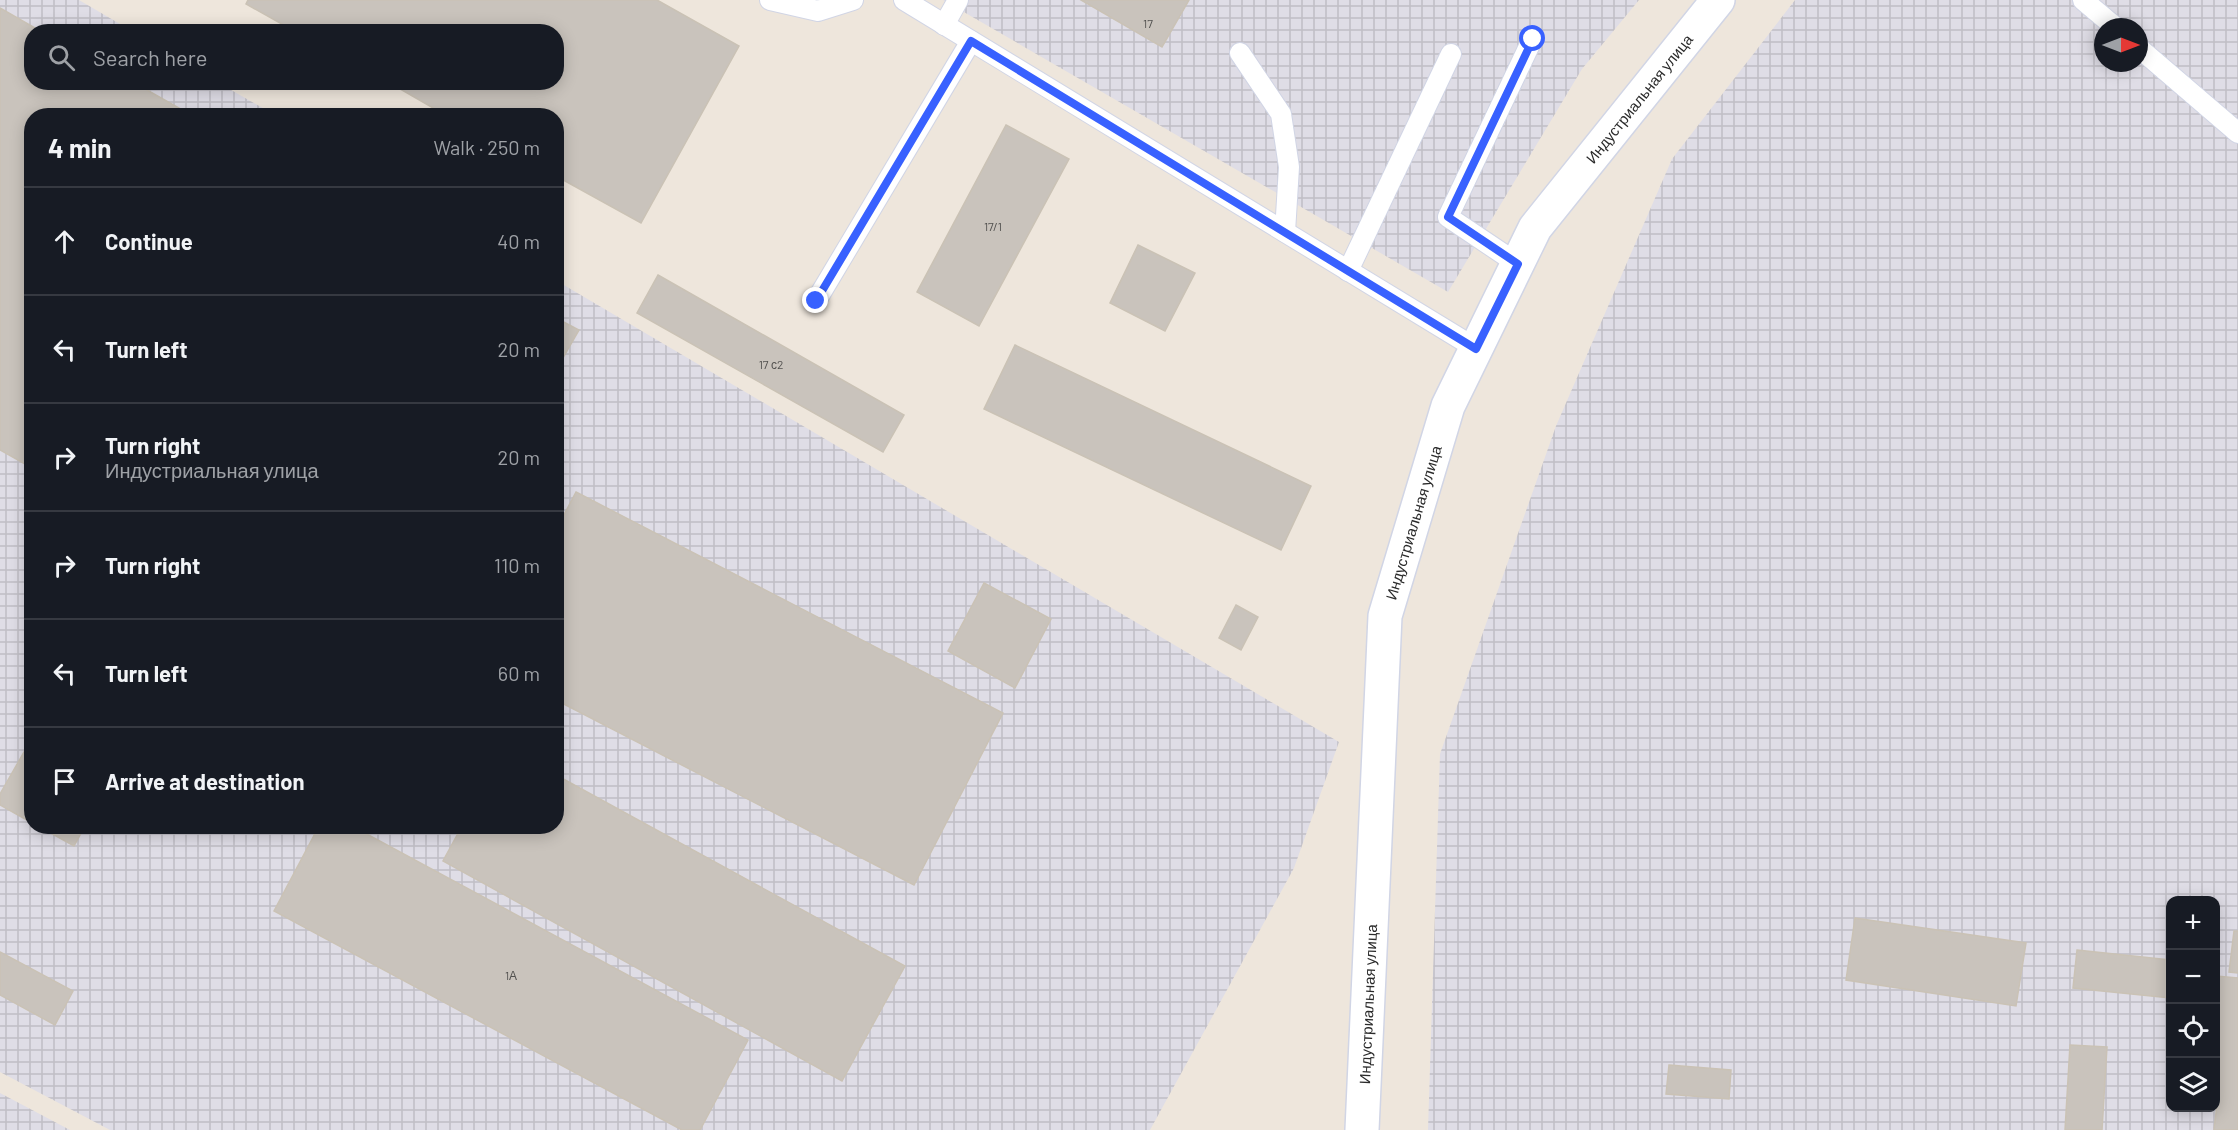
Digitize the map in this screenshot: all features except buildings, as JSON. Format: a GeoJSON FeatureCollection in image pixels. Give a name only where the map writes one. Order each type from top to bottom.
{"type":"FeatureCollection","features":[{"type":"Feature","properties":{"kind":"street","name":"Индустриальная улица"},"geometry":{"type":"LineString","coordinates":[[1362,1130],[1385,616],[1448,406],[1535,228],[1718,0]]}},
{"type":"Feature","properties":{"kind":"lane"},"geometry":{"type":"LineString","coordinates":[[770,0],[818,11],[853,0]]}},
{"type":"Feature","properties":{"kind":"lane"},"geometry":{"type":"LineString","coordinates":[[904,0],[1476,349]]}},
{"type":"Feature","properties":{"kind":"lane"},"geometry":{"type":"LineString","coordinates":[[944,25],[958,0]]}},
{"type":"Feature","properties":{"kind":"lane"},"geometry":{"type":"LineString","coordinates":[[2083,0],[2104,18]]}},
{"type":"Feature","properties":{"kind":"lane"},"geometry":{"type":"LineString","coordinates":[[1518,264],[1448,217],[1533,39]]}},
{"type":"Feature","properties":{"kind":"lane"},"geometry":{"type":"LineString","coordinates":[[816,301],[971,41]]}},
{"type":"Feature","properties":{"kind":"lane"},"geometry":{"type":"LineString","coordinates":[[1240,53],[1281,114],[1289,166],[1285,232]]}},
{"type":"Feature","properties":{"kind":"lane"},"geometry":{"type":"LineString","coordinates":[[1348,271],[1451,54]]}},
{"type":"Feature","properties":{"kind":"lane"},"geometry":{"type":"LineString","coordinates":[[2148,56],[2238,133]]}},
{"type":"Feature","properties":{"kind":"shaded area"},"geometry":{"type":"Polygon","coordinates":[[[0,0],[79,0],[120,24],[24,24],[24,90],[231,90],[263,108],[24,108],[24,834],[564,834],[564,285],[1339,742],[1294,868],[1150,1130],[110,1130],[0,1072],[0,0]]]}},
{"type":"Feature","properties":{"kind":"shaded area"},"geometry":{"type":"Polygon","coordinates":[[[943,0],[1639,0],[1582,69],[1448,292],[943,0]]]}},
{"type":"Feature","properties":{"kind":"shaded area"},"geometry":{"type":"Polygon","coordinates":[[[1795,0],[2238,0],[2238,1130],[1428,1130],[1440,754],[1556,426],[1672,159],[1795,0]]]}},
{"type":"Feature","properties":{"kind":"shaded area"},"geometry":{"type":"Polygon","coordinates":[[[0,1093],[70,1130],[0,1130],[0,1093]]]}},
{"type":"Feature","properties":{"kind":"route"},"geometry":{"type":"LineString","coordinates":[[816,301],[971,41],[1476,349],[1518,264],[1448,217],[1533,39]]}}]}
